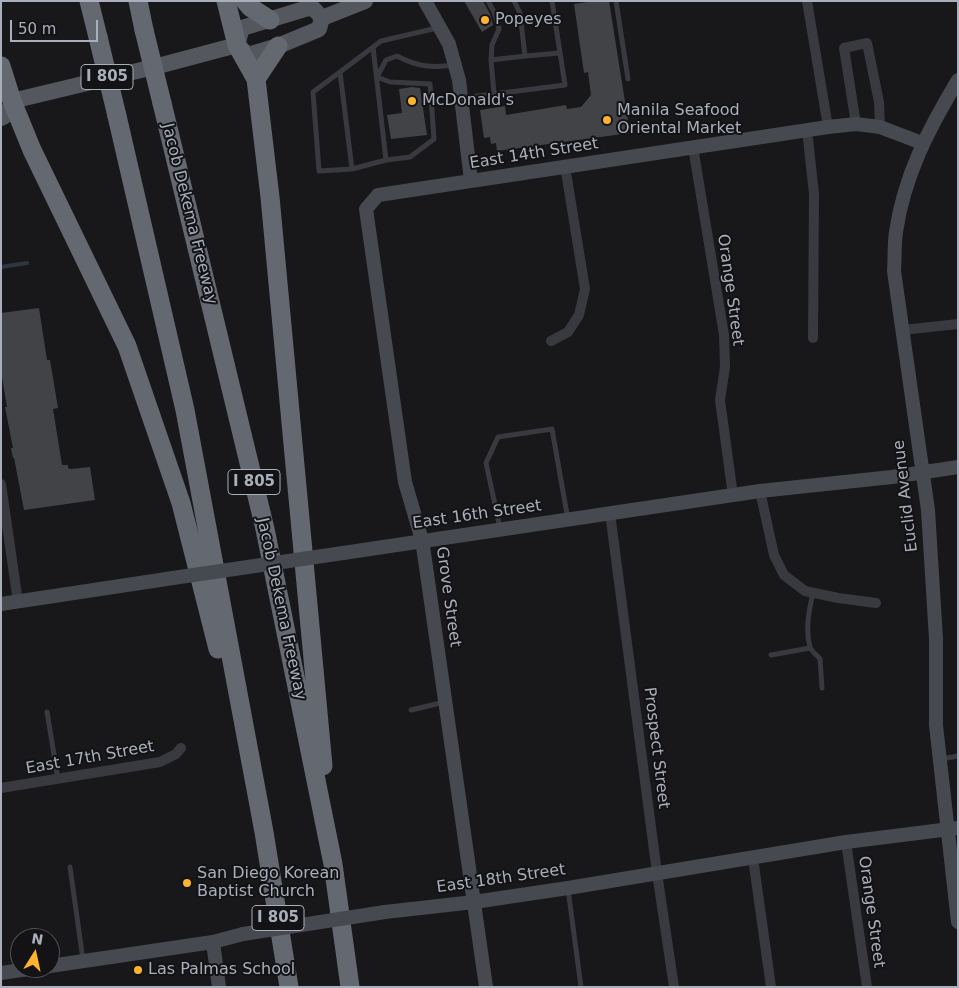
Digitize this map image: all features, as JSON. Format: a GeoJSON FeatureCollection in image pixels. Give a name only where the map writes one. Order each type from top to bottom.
{"type":"FeatureCollection","features":[{"type":"Feature","properties":{"kind":"highway","name":"I 805"},"geometry":{"type":"LineString","coordinates":[[89,1],[185,410],[268,850],[289,987]]}},
{"type":"Feature","properties":{"kind":"highway","name":"Jacob Dekema Freeway"},"geometry":{"type":"LineString","coordinates":[[138,1],[265,529],[332,864],[350,987]]}},
{"type":"Feature","properties":{"kind":"highway"},"geometry":{"type":"LineString","coordinates":[[226,1],[236,45],[256,79],[271,207],[332,864]]}},
{"type":"Feature","properties":{"kind":"highway"},"geometry":{"type":"LineString","coordinates":[[245,1],[250,7],[270,20]]}},
{"type":"Feature","properties":{"kind":"highway"},"geometry":{"type":"LineString","coordinates":[[256,79],[278,46]]}},
{"type":"Feature","properties":{"kind":"highway"},"geometry":{"type":"LineString","coordinates":[[1,66],[6,97],[127,346],[178,494],[216,640],[240,753],[268,850]]}},
{"type":"Feature","properties":{"kind":"main road"},"geometry":{"type":"LineString","coordinates":[[236,45],[248,55],[278,46],[318,29],[322,18],[365,1]]}},
{"type":"Feature","properties":{"kind":"main road"},"geometry":{"type":"LineString","coordinates":[[236,45],[242,28],[308,8],[314,9],[322,18]]}},
{"type":"Feature","properties":{"kind":"main road"},"geometry":{"type":"LineString","coordinates":[[1,118],[4,118],[10,109],[6,97],[158,66],[236,45]]}},
{"type":"Feature","properties":{"kind":"street"},"geometry":{"type":"LineString","coordinates":[[425,1],[449,44],[459,80],[471,181]]}},
{"type":"Feature","properties":{"kind":"street"},"geometry":{"type":"LineString","coordinates":[[807,1],[828,127]]}},
{"type":"Feature","properties":{"kind":"street"},"geometry":{"type":"LineString","coordinates":[[856,124],[844,48],[867,43],[879,102],[880,127]]}},
{"type":"Feature","properties":{"kind":"street","name":"Euclid Avenue"},"geometry":{"type":"LineString","coordinates":[[958,80],[922,143],[906,185],[896,233],[894,271],[928,510],[936,639],[936,726],[953,829],[958,922]]}},
{"type":"Feature","properties":{"kind":"street","name":"East 14th Street"},"geometry":{"type":"LineString","coordinates":[[386,194],[856,124],[880,127],[922,143]]}},
{"type":"Feature","properties":{"kind":"street"},"geometry":{"type":"LineString","coordinates":[[807,130],[814,194],[813,338]]}},
{"type":"Feature","properties":{"kind":"street","name":"Orange Street"},"geometry":{"type":"LineString","coordinates":[[693,147],[724,335],[725,367],[720,400],[733,496]]}},
{"type":"Feature","properties":{"kind":"street"},"geometry":{"type":"LineString","coordinates":[[551,341],[568,332],[579,315],[585,289],[565,166]]}},
{"type":"Feature","properties":{"kind":"street","name":"Grove Street"},"geometry":{"type":"LineString","coordinates":[[386,194],[378,195],[366,209],[405,482],[422,540],[486,987]]}},
{"type":"Feature","properties":{"kind":"street"},"geometry":{"type":"LineString","coordinates":[[903,330],[958,324]]}},
{"type":"Feature","properties":{"kind":"street","name":"East 16th Street"},"geometry":{"type":"LineString","coordinates":[[1,604],[760,491],[958,467]]}},
{"type":"Feature","properties":{"kind":"street"},"geometry":{"type":"LineString","coordinates":[[1,484],[18,602]]}},
{"type":"Feature","properties":{"kind":"street"},"geometry":{"type":"LineString","coordinates":[[760,491],[774,555],[784,575],[805,591],[876,602]]}},
{"type":"Feature","properties":{"kind":"street","name":"Prospect Street"},"geometry":{"type":"LineString","coordinates":[[610,513],[657,873],[674,987]]}},
{"type":"Feature","properties":{"kind":"street","name":"East 17th Street"},"geometry":{"type":"LineString","coordinates":[[1,788],[160,762],[176,754],[180,748]]}},
{"type":"Feature","properties":{"kind":"street","name":"East 18th Street"},"geometry":{"type":"LineString","coordinates":[[60,964],[213,942],[243,934],[385,912],[474,902],[568,888],[846,842],[953,829]]}},
{"type":"Feature","properties":{"kind":"street","name":"Orange Street"},"geometry":{"type":"LineString","coordinates":[[846,842],[867,987]]}},
{"type":"Feature","properties":{"kind":"street"},"geometry":{"type":"LineString","coordinates":[[753,858],[771,987]]}},
{"type":"Feature","properties":{"kind":"street"},"geometry":{"type":"LineString","coordinates":[[213,942],[219,987]]}},
{"type":"Feature","properties":{"kind":"lane"},"geometry":{"type":"LineString","coordinates":[[488,1],[494,12],[499,29],[492,45],[490,60],[494,94]]}},
{"type":"Feature","properties":{"kind":"lane"},"geometry":{"type":"LineString","coordinates":[[514,1],[520,13],[525,56]]}},
{"type":"Feature","properties":{"kind":"lane"},"geometry":{"type":"LineString","coordinates":[[461,98],[565,85],[552,1]]}},
{"type":"Feature","properties":{"kind":"lane"},"geometry":{"type":"LineString","coordinates":[[616,1],[628,79]]}},
{"type":"Feature","properties":{"kind":"lane"},"geometry":{"type":"LineString","coordinates":[[377,77],[390,82],[430,84],[434,139],[410,158],[386,160],[352,169],[319,171],[313,92],[381,41],[440,27]]}},
{"type":"Feature","properties":{"kind":"lane"},"geometry":{"type":"LineString","coordinates":[[373,47],[386,160]]}},
{"type":"Feature","properties":{"kind":"lane"},"geometry":{"type":"LineString","coordinates":[[490,60],[560,53]]}},
{"type":"Feature","properties":{"kind":"lane"},"geometry":{"type":"LineString","coordinates":[[377,77],[386,60],[397,56],[412,64],[435,68],[455,65]]}},
{"type":"Feature","properties":{"kind":"lane"},"geometry":{"type":"LineString","coordinates":[[340,72],[352,169]]}},
{"type":"Feature","properties":{"kind":"lane"},"geometry":{"type":"LineString","coordinates":[[501,531],[486,463],[498,437],[552,429],[568,520]]}},
{"type":"Feature","properties":{"kind":"lane"},"geometry":{"type":"LineString","coordinates":[[813,593],[809,610],[808,632],[810,648],[820,659],[822,688]]}},
{"type":"Feature","properties":{"kind":"lane"},"geometry":{"type":"LineString","coordinates":[[771,655],[810,648]]}},
{"type":"Feature","properties":{"kind":"lane"},"geometry":{"type":"LineString","coordinates":[[411,710],[445,702]]}},
{"type":"Feature","properties":{"kind":"lane"},"geometry":{"type":"LineString","coordinates":[[48,712],[58,779]]}},
{"type":"Feature","properties":{"kind":"lane"},"geometry":{"type":"LineString","coordinates":[[940,759],[958,756]]}},
{"type":"Feature","properties":{"kind":"lane"},"geometry":{"type":"LineString","coordinates":[[70,867],[83,961]]}},
{"type":"Feature","properties":{"kind":"lane"},"geometry":{"type":"LineString","coordinates":[[568,888],[581,987]]}},
{"type":"Feature","properties":{"kind":"building","name":"Popeyes"},"geometry":{"type":"Polygon","coordinates":[[[464,1],[483,1],[493,25],[482,32],[464,1]]]}},
{"type":"Feature","properties":{"kind":"building"},"geometry":{"type":"Polygon","coordinates":[[[609,1],[630,133],[497,151],[496,143],[491,144],[490,137],[484,138],[480,110],[505,106],[506,115],[566,105],[567,109],[581,107],[591,95],[588,72],[584,73],[574,4],[609,1]]]}},
{"type":"Feature","properties":{"kind":"building","name":"McDonald's"},"geometry":{"type":"Polygon","coordinates":[[[420,88],[427,135],[391,139],[387,115],[402,113],[399,89],[420,88]]]}},
{"type":"Feature","properties":{"kind":"building"},"geometry":{"type":"Polygon","coordinates":[[[39,308],[47,360],[50,360],[58,408],[53,409],[62,465],[68,465],[68,468],[71,469],[90,467],[95,500],[24,510],[11,448],[13,448],[5,407],[7,407],[1,371],[1,313],[39,308]]]}},
{"type":"Feature","properties":{"kind":"waterway"},"geometry":{"type":"LineString","coordinates":[[1,267],[27,263]]}},
{"type":"Feature","properties":{"kind":"place","name":"Popeyes"},"geometry":{"type":"Point","coordinates":[485,20]}},
{"type":"Feature","properties":{"kind":"place","name":"McDonald's"},"geometry":{"type":"Point","coordinates":[412,101]}},
{"type":"Feature","properties":{"kind":"place","name":"Manila Seafood Oriental Market"},"geometry":{"type":"Point","coordinates":[607,120]}},
{"type":"Feature","properties":{"kind":"place","name":"San Diego Korean Baptist Church"},"geometry":{"type":"Point","coordinates":[187,883]}},
{"type":"Feature","properties":{"kind":"place","name":"Las Palmas School"},"geometry":{"type":"Point","coordinates":[138,970]}}]}
